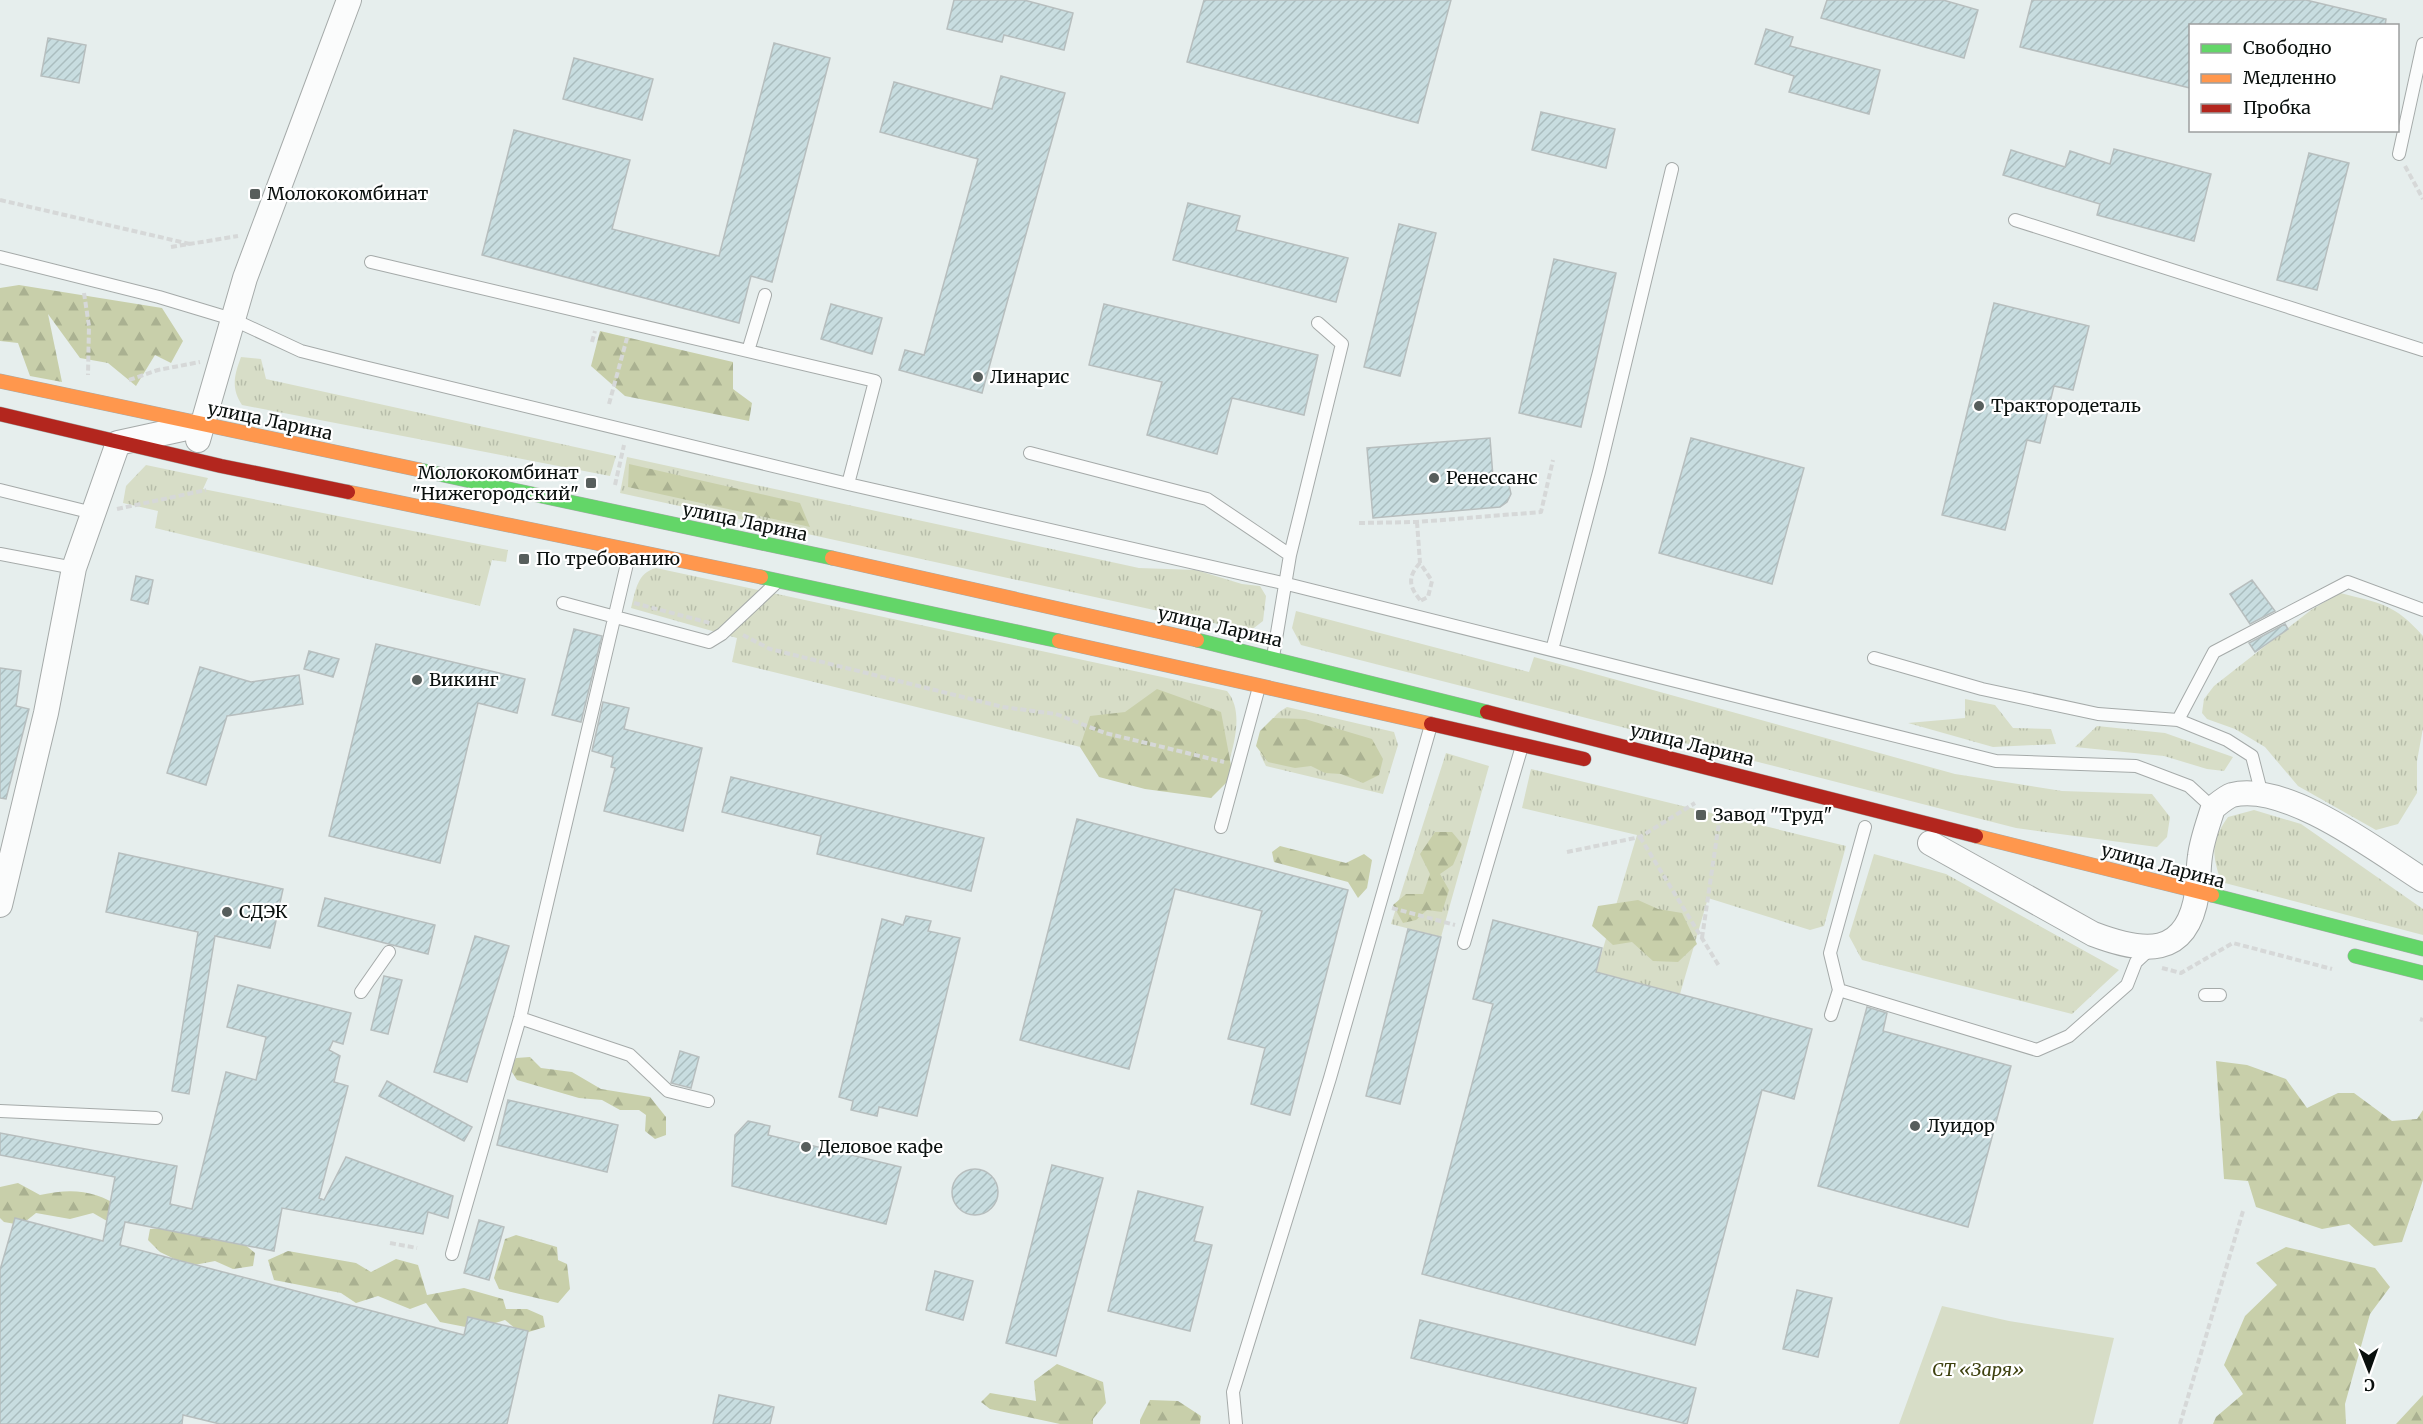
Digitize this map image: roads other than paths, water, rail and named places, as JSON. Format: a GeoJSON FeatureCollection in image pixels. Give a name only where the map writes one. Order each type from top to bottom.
{"type":"FeatureCollection","features":[{"type":"Feature","properties":{"kind":"main road","name":"улица Ларина"},"geometry":{"type":"LineString","coordinates":[[0,381],[945,582],[1273,658],[2192,909],[2423,949]]}},
{"type":"Feature","properties":{"kind":"main road"},"geometry":{"type":"LineString","coordinates":[[0,414],[118,443],[779,581],[1600,763]]}},
{"type":"Feature","properties":{"kind":"main road"},"geometry":{"type":"LineString","coordinates":[[1924,842],[1988,859]]}},
{"type":"Feature","properties":{"kind":"main road"},"geometry":{"type":"LineString","coordinates":[[2342,952],[2423,973]]}},
{"type":"Feature","properties":{"kind":"street"},"geometry":{"type":"LineString","coordinates":[[193,459],[232,319],[349,0]]}},
{"type":"Feature","properties":{"kind":"street"},"geometry":{"type":"LineString","coordinates":[[0,905],[46,713],[74,568],[118,443],[201,425]]}},
{"type":"Feature","properties":{"kind":"street"},"geometry":{"type":"LineString","coordinates":[[1924,842],[2093,934],[2143,955],[2178,937],[2192,909],[2200,856],[2213,808],[2231,795],[2262,795],[2324,817],[2423,880]]}},
{"type":"Feature","properties":{"kind":"lane"},"geometry":{"type":"LineString","coordinates":[[2399,154],[2423,44]]}},
{"type":"Feature","properties":{"kind":"lane"},"geometry":{"type":"LineString","coordinates":[[1552,650],[1599,472],[1672,169]]}},
{"type":"Feature","properties":{"kind":"lane"},"geometry":{"type":"LineString","coordinates":[[2015,220],[2423,350]]}},
{"type":"Feature","properties":{"kind":"lane"},"geometry":{"type":"LineString","coordinates":[[0,257],[159,297],[232,319],[301,351],[848,484],[1287,584],[1996,761],[2136,766],[2189,786],[2213,808]]}},
{"type":"Feature","properties":{"kind":"lane"},"geometry":{"type":"LineString","coordinates":[[371,262],[875,381],[848,484]]}},
{"type":"Feature","properties":{"kind":"lane"},"geometry":{"type":"LineString","coordinates":[[748,351],[765,295]]}},
{"type":"Feature","properties":{"kind":"lane"},"geometry":{"type":"LineString","coordinates":[[1273,658],[1290,555],[1342,344],[1318,323]]}},
{"type":"Feature","properties":{"kind":"lane"},"geometry":{"type":"LineString","coordinates":[[1030,453],[1207,499],[1290,555]]}},
{"type":"Feature","properties":{"kind":"lane"},"geometry":{"type":"LineString","coordinates":[[0,490],[93,513]]}},
{"type":"Feature","properties":{"kind":"lane"},"geometry":{"type":"LineString","coordinates":[[452,1254],[520,1018],[630,550]]}},
{"type":"Feature","properties":{"kind":"lane"},"geometry":{"type":"LineString","coordinates":[[0,554],[74,568]]}},
{"type":"Feature","properties":{"kind":"lane"},"geometry":{"type":"LineString","coordinates":[[563,603],[709,642],[728,628],[779,581]]}},
{"type":"Feature","properties":{"kind":"lane"},"geometry":{"type":"LineString","coordinates":[[2178,720],[2214,652],[2348,582],[2423,610]]}},
{"type":"Feature","properties":{"kind":"lane"},"geometry":{"type":"LineString","coordinates":[[1875,658],[1983,689],[2098,714],[2178,720],[2227,740],[2252,756],[2262,795]]}},
{"type":"Feature","properties":{"kind":"lane"},"geometry":{"type":"LineString","coordinates":[[1221,827],[1259,686]]}},
{"type":"Feature","properties":{"kind":"lane"},"geometry":{"type":"LineString","coordinates":[[1236,1424],[1233,1392],[1330,1078],[1432,724]]}},
{"type":"Feature","properties":{"kind":"lane"},"geometry":{"type":"LineString","coordinates":[[1464,943],[1523,745]]}},
{"type":"Feature","properties":{"kind":"lane"},"geometry":{"type":"LineString","coordinates":[[1831,1015],[1839,990],[1830,953],[1865,827]]}},
{"type":"Feature","properties":{"kind":"lane"},"geometry":{"type":"LineString","coordinates":[[362,992],[389,952]]}},
{"type":"Feature","properties":{"kind":"lane"},"geometry":{"type":"LineString","coordinates":[[1839,990],[2037,1050],[2068,1036],[2127,985],[2143,955]]}},
{"type":"Feature","properties":{"kind":"lane"},"geometry":{"type":"LineString","coordinates":[[2205,995],[2220,995]]}},
{"type":"Feature","properties":{"kind":"lane"},"geometry":{"type":"LineString","coordinates":[[520,1018],[630,1055],[668,1091],[708,1101]]}},
{"type":"Feature","properties":{"kind":"lane"},"geometry":{"type":"LineString","coordinates":[[0,1111],[156,1118]]}},
{"type":"Feature","properties":{"kind":"place","name":"Молококомбинат"},"geometry":{"type":"Point","coordinates":[255,194]}},
{"type":"Feature","properties":{"kind":"place","name":"Линарис"},"geometry":{"type":"Point","coordinates":[978,377]}},
{"type":"Feature","properties":{"kind":"place","name":"Трактородеталь"},"geometry":{"type":"Point","coordinates":[1979,406]}},
{"type":"Feature","properties":{"kind":"place","name":"Ренессанс"},"geometry":{"type":"Point","coordinates":[1434,478]}},
{"type":"Feature","properties":{"kind":"place","name":"Молококомбинат \"Нижегородский\""},"geometry":{"type":"Point","coordinates":[591,483]}},
{"type":"Feature","properties":{"kind":"place","name":"По требованию"},"geometry":{"type":"Point","coordinates":[524,559]}},
{"type":"Feature","properties":{"kind":"place","name":"Викинг"},"geometry":{"type":"Point","coordinates":[417,680]}},
{"type":"Feature","properties":{"kind":"place","name":"Завод \"Труд\""},"geometry":{"type":"Point","coordinates":[1701,815]}},
{"type":"Feature","properties":{"kind":"place","name":"СДЭК"},"geometry":{"type":"Point","coordinates":[227,912]}},
{"type":"Feature","properties":{"kind":"place","name":"Луидор"},"geometry":{"type":"Point","coordinates":[1915,1126]}},
{"type":"Feature","properties":{"kind":"place","name":"Деловое кафе"},"geometry":{"type":"Point","coordinates":[806,1147]}},
{"type":"Feature","properties":{"kind":"park label","name":"СТ «Заря»"},"geometry":{"type":"Point","coordinates":[1978,1370]}}]}
